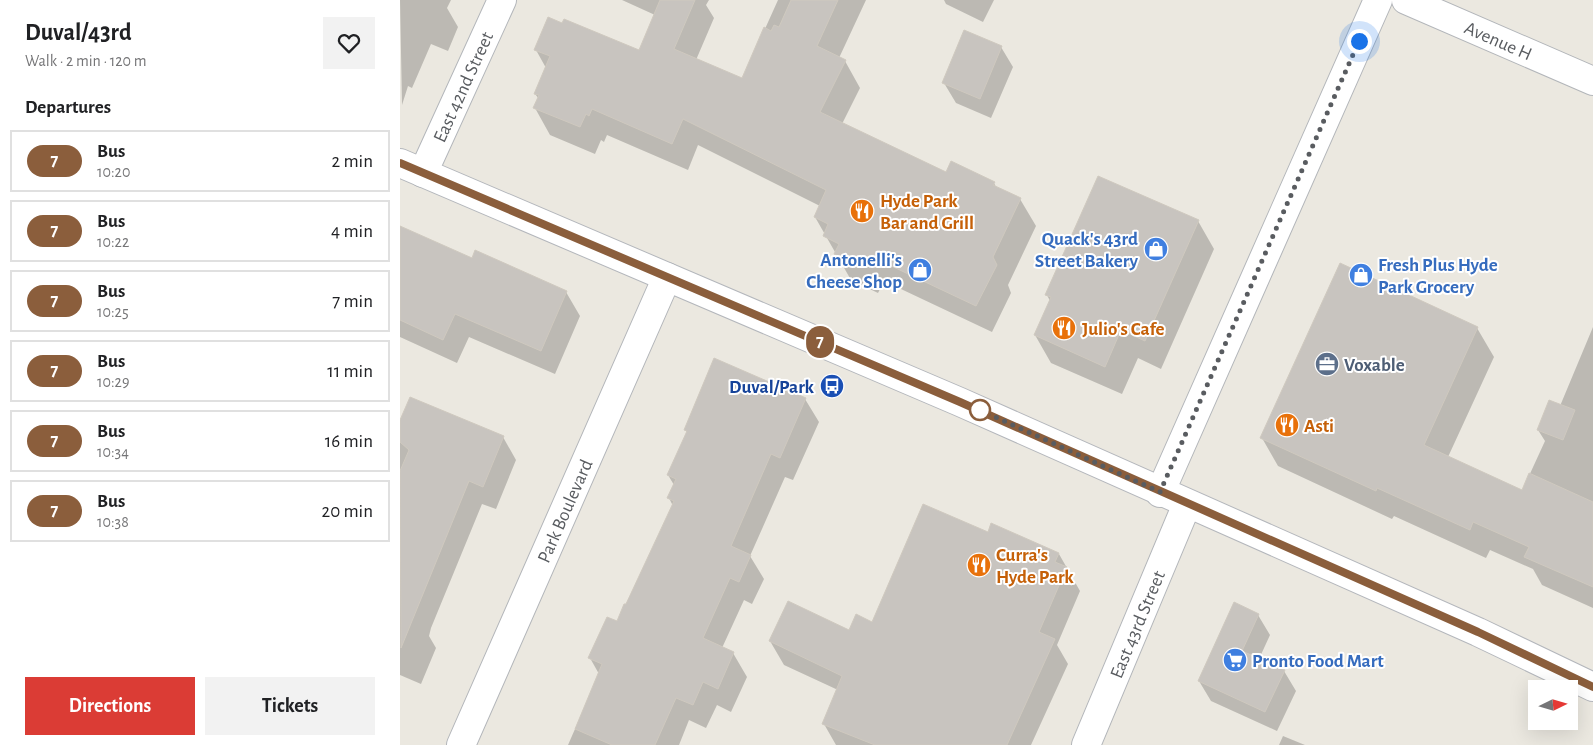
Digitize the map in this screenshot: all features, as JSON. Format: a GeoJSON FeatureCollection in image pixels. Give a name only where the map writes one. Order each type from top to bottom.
{"type":"FeatureCollection","features":[{"type":"Feature","properties":{"kind":"street","name":"East 42nd Street"},"geometry":{"type":"LineString","coordinates":[[412,168],[502,0]]}},
{"type":"Feature","properties":{"kind":"street"},"geometry":{"type":"LineString","coordinates":[[1160,492],[1378,0]]}},
{"type":"Feature","properties":{"kind":"street","name":"Avenue H"},"geometry":{"type":"LineString","coordinates":[[1406,0],[1593,81]]}},
{"type":"Feature","properties":{"kind":"street"},"geometry":{"type":"LineString","coordinates":[[412,168],[960,402],[1478,632],[1593,687]]}},
{"type":"Feature","properties":{"kind":"street","name":"Park Boulevard"},"geometry":{"type":"LineString","coordinates":[[461,745],[667,277]]}},
{"type":"Feature","properties":{"kind":"street","name":"East 43rd Street"},"geometry":{"type":"LineString","coordinates":[[1086,745],[1187,504]]}},
{"type":"Feature","properties":{"kind":"building"},"geometry":{"type":"Polygon","coordinates":[[[660,0],[695,0],[674,49],[742,78],[764,27],[771,31],[774,25],[779,27],[791,0],[838,0],[817,46],[846,60],[820,112],[946,172],[951,161],[995,182],[993,185],[1021,198],[993,257],[997,265],[976,306],[868,255],[862,267],[834,254],[839,244],[823,236],[828,224],[814,217],[826,190],[683,119],[672,144],[592,109],[589,116],[586,114],[580,127],[533,108],[539,95],[534,94],[550,56],[534,50],[548,17],[562,23],[564,19],[639,50],[660,0]]]}},
{"type":"Feature","properties":{"kind":"building"},"geometry":{"type":"Polygon","coordinates":[[[964,30],[1002,46],[980,99],[942,83],[964,30]]]}},
{"type":"Feature","properties":{"kind":"building"},"geometry":{"type":"Polygon","coordinates":[[[1098,176],[1199,220],[1145,341],[1121,330],[1105,367],[1034,335],[1051,297],[1045,295],[1098,176]]]}},
{"type":"Feature","properties":{"kind":"building"},"geometry":{"type":"Polygon","coordinates":[[[400,226],[472,258],[475,250],[567,291],[541,351],[455,314],[443,340],[400,320],[400,226]]]}},
{"type":"Feature","properties":{"kind":"building"},"geometry":{"type":"Polygon","coordinates":[[[1340,263],[1478,327],[1424,445],[1522,490],[1529,473],[1593,502],[1593,587],[1524,557],[1529,547],[1473,522],[1470,530],[1377,488],[1376,491],[1260,438],[1340,263]]]}},
{"type":"Feature","properties":{"kind":"building"},"geometry":{"type":"Polygon","coordinates":[[[714,358],[806,398],[780,458],[771,454],[731,546],[751,555],[739,582],[730,578],[703,638],[734,652],[718,689],[703,682],[693,705],[676,698],[655,745],[612,745],[575,729],[602,664],[588,658],[607,617],[617,621],[674,501],[667,498],[676,479],[667,475],[687,431],[684,430],[714,358]]]}},
{"type":"Feature","properties":{"kind":"building"},"geometry":{"type":"Polygon","coordinates":[[[410,397],[504,436],[483,487],[469,481],[401,648],[400,471],[409,450],[400,442],[400,420],[410,397]]]}},
{"type":"Feature","properties":{"kind":"building"},"geometry":{"type":"Polygon","coordinates":[[[1549,400],[1575,410],[1563,440],[1537,430],[1549,400]]]}},
{"type":"Feature","properties":{"kind":"building"},"geometry":{"type":"Polygon","coordinates":[[[923,504],[988,532],[991,523],[1059,553],[1055,562],[1067,567],[1039,632],[1055,639],[1007,745],[875,745],[822,724],[842,676],[769,641],[788,601],[849,630],[856,614],[872,622],[923,504]]]}},
{"type":"Feature","properties":{"kind":"building","name":"Pronto Food Mart"},"geometry":{"type":"Polygon","coordinates":[[[1234,602],[1259,614],[1242,651],[1285,670],[1265,712],[1198,681],[1234,602]]]}},
{"type":"Feature","properties":{"kind":"bus line","name":"7"},"geometry":{"type":"LineString","coordinates":[[400,163],[960,402],[1478,632],[1593,687]]}},
{"type":"Feature","properties":{"kind":"place","name":"Hyde Park Bar and Grill"},"geometry":{"type":"Point","coordinates":[862,211]}},
{"type":"Feature","properties":{"kind":"place","name":"Quack's 43rd Street Bakery"},"geometry":{"type":"Point","coordinates":[1156,249]}},
{"type":"Feature","properties":{"kind":"place","name":"Antonelli's Cheese Shop"},"geometry":{"type":"Point","coordinates":[920,270]}},
{"type":"Feature","properties":{"kind":"place","name":"Fresh Plus Hyde Park Grocery"},"geometry":{"type":"Point","coordinates":[1361,275]}},
{"type":"Feature","properties":{"kind":"place","name":"Julio's Cafe"},"geometry":{"type":"Point","coordinates":[1064,328]}},
{"type":"Feature","properties":{"kind":"place","name":"Voxable"},"geometry":{"type":"Point","coordinates":[1327,364]}},
{"type":"Feature","properties":{"kind":"place","name":"Duval/Park"},"geometry":{"type":"Point","coordinates":[832,386]}},
{"type":"Feature","properties":{"kind":"place","name":"Asti"},"geometry":{"type":"Point","coordinates":[1287,425]}},
{"type":"Feature","properties":{"kind":"place","name":"Curra's Hyde Park"},"geometry":{"type":"Point","coordinates":[979,565]}},
{"type":"Feature","properties":{"kind":"place","name":"Pronto Food Mart"},"geometry":{"type":"Point","coordinates":[1235,660]}},
{"type":"Feature","properties":{"kind":"route"},"geometry":{"type":"LineString","coordinates":[[980,410],[1160,492],[1359,41]]}}]}
